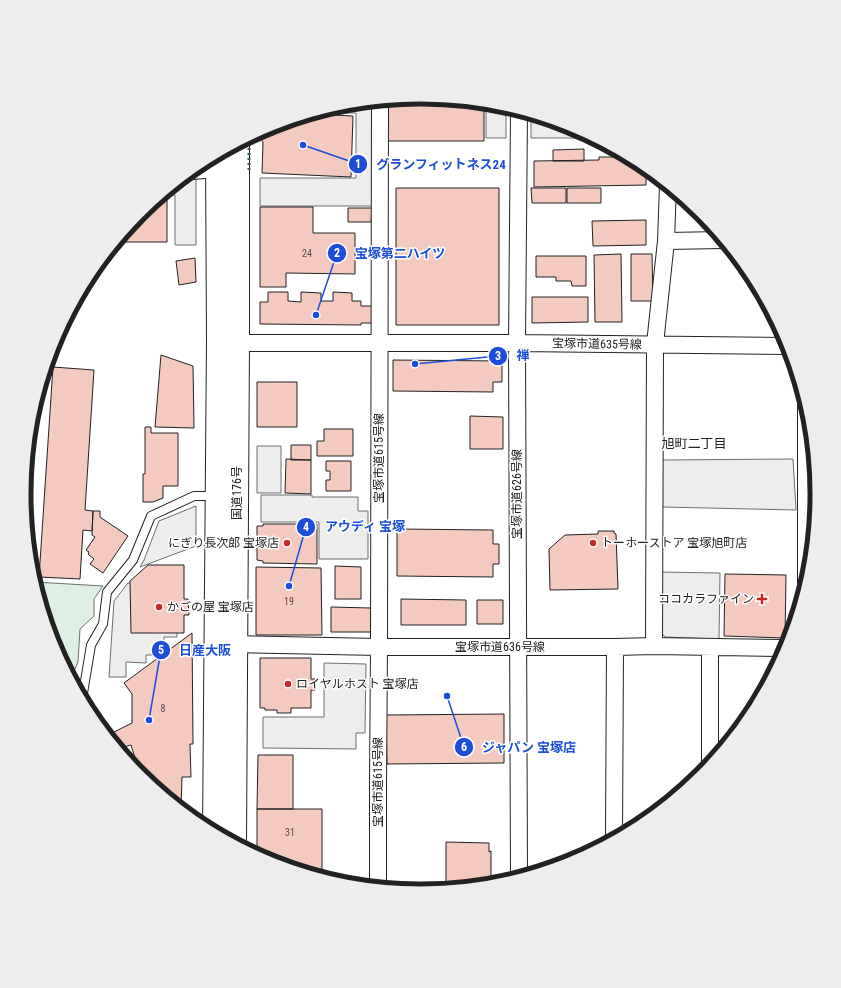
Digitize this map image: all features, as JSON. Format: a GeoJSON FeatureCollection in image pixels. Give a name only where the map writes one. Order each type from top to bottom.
{"type":"FeatureCollection","features":[{"type":"Feature","properties":{"kind":"highway","name":"国道176号"},"geometry":{"type":"LineString","coordinates":[[235,836],[238,150]]}},
{"type":"Feature","properties":{"kind":"highway","name":"国道176号"},"geometry":{"type":"LineString","coordinates":[[214,824],[218,339],[217,162]]}},
{"type":"Feature","properties":{"kind":"street","name":"宝塚市道615号線"},"geometry":{"type":"LineString","coordinates":[[378,881],[380,647],[380,107]]}},
{"type":"Feature","properties":{"kind":"street","name":"宝塚市道626号線"},"geometry":{"type":"LineString","coordinates":[[519,118],[517,343],[519,870]]}},
{"type":"Feature","properties":{"kind":"street"},"geometry":{"type":"LineString","coordinates":[[654,646],[655,344],[666,242],[668,193]]}},
{"type":"Feature","properties":{"kind":"street"},"geometry":{"type":"LineString","coordinates":[[666,242],[716,240]]}},
{"type":"Feature","properties":{"kind":"street","name":"宝塚市道635号線"},"geometry":{"type":"LineString","coordinates":[[238,343],[517,343],[780,346]]}},
{"type":"Feature","properties":{"kind":"street","name":"宝塚市道636号線"},"geometry":{"type":"LineString","coordinates":[[215,644],[380,647],[654,646],[778,648]]}},
{"type":"Feature","properties":{"kind":"street"},"geometry":{"type":"LineString","coordinates":[[614,832],[615,647]]}},
{"type":"Feature","properties":{"kind":"street"},"geometry":{"type":"LineString","coordinates":[[710,647],[710,754]]}},
{"type":"Feature","properties":{"kind":"lane"},"geometry":{"type":"LineString","coordinates":[[83,689],[91,645],[103,624],[107,592],[133,560],[151,516],[194,496],[216,496]]}},
{"type":"Feature","properties":{"kind":"green space"},"geometry":{"type":"Polygon","coordinates":[[[41,582],[103,586],[94,599],[94,616],[80,629],[78,662],[74,671],[52,619],[41,582]]]}},
{"type":"Feature","properties":{"kind":"shaded area"},"geometry":{"type":"Polygon","coordinates":[[[374,108],[373,206],[260,206],[260,178],[356,178],[356,113],[341,113],[374,108]]]}},
{"type":"Feature","properties":{"kind":"shaded area"},"geometry":{"type":"Polygon","coordinates":[[[486,110],[506,114],[506,138],[486,138],[486,110]]]}},
{"type":"Feature","properties":{"kind":"shaded area"},"geometry":{"type":"Polygon","coordinates":[[[531,121],[578,138],[531,138],[531,121]]]}},
{"type":"Feature","properties":{"kind":"shaded area"},"geometry":{"type":"Polygon","coordinates":[[[191,179],[196,179],[196,245],[175,245],[175,195],[171,195],[191,179]]]}},
{"type":"Feature","properties":{"kind":"shaded area"},"geometry":{"type":"Polygon","coordinates":[[[257,446],[281,446],[281,493],[257,493],[257,446]]]}},
{"type":"Feature","properties":{"kind":"shaded area"},"geometry":{"type":"Polygon","coordinates":[[[793,459],[796,510],[662,507],[662,460],[793,459]]]}},
{"type":"Feature","properties":{"kind":"shaded area"},"geometry":{"type":"Polygon","coordinates":[[[261,495],[358,497],[358,511],[368,511],[368,559],[319,559],[319,522],[261,522],[261,495]]]}},
{"type":"Feature","properties":{"kind":"shaded area"},"geometry":{"type":"Polygon","coordinates":[[[196,506],[196,546],[140,567],[159,521],[196,506]]]}},
{"type":"Feature","properties":{"kind":"shaded area"},"geometry":{"type":"Polygon","coordinates":[[[659,572],[720,573],[719,639],[665,637],[658,629],[659,572]]]}},
{"type":"Feature","properties":{"kind":"shaded area"},"geometry":{"type":"Polygon","coordinates":[[[128,583],[177,585],[177,637],[164,637],[164,646],[159,646],[159,650],[153,650],[152,655],[146,655],[146,663],[126,662],[126,677],[109,677],[114,601],[128,583]]]}},
{"type":"Feature","properties":{"kind":"shaded area"},"geometry":{"type":"Polygon","coordinates":[[[324,663],[366,664],[365,733],[356,733],[356,749],[263,748],[263,717],[324,717],[324,663]]]}},
{"type":"Feature","properties":{"kind":"building"},"geometry":{"type":"Polygon","coordinates":[[[420,104],[446,105],[484,110],[484,141],[387,141],[387,106],[420,104]]]}},
{"type":"Feature","properties":{"kind":"building"},"geometry":{"type":"Polygon","coordinates":[[[333,115],[353,116],[351,177],[262,173],[263,142],[261,140],[271,134],[295,125],[320,118],[333,115]]]}},
{"type":"Feature","properties":{"kind":"building"},"geometry":{"type":"Polygon","coordinates":[[[584,149],[584,161],[553,161],[553,150],[584,149]]]}},
{"type":"Feature","properties":{"kind":"building"},"geometry":{"type":"Polygon","coordinates":[[[599,157],[615,157],[646,176],[646,185],[534,187],[534,161],[599,160],[599,157]]]}},
{"type":"Feature","properties":{"kind":"building"},"geometry":{"type":"Polygon","coordinates":[[[396,188],[499,188],[499,325],[396,325],[396,188]]]}},
{"type":"Feature","properties":{"kind":"building"},"geometry":{"type":"Polygon","coordinates":[[[531,188],[566,188],[566,203],[532,203],[531,188]]]}},
{"type":"Feature","properties":{"kind":"building"},"geometry":{"type":"Polygon","coordinates":[[[567,188],[601,188],[601,203],[567,203],[567,188]]]}},
{"type":"Feature","properties":{"kind":"building"},"geometry":{"type":"Polygon","coordinates":[[[167,198],[167,242],[124,242],[167,198]]]}},
{"type":"Feature","properties":{"kind":"building"},"geometry":{"type":"Polygon","coordinates":[[[260,207],[313,207],[313,233],[355,233],[355,274],[286,273],[286,287],[260,287],[260,207]]]}},
{"type":"Feature","properties":{"kind":"building"},"geometry":{"type":"Polygon","coordinates":[[[348,208],[372,208],[371,222],[348,222],[348,208]]]}},
{"type":"Feature","properties":{"kind":"building"},"geometry":{"type":"Polygon","coordinates":[[[646,220],[646,245],[593,246],[592,221],[646,220]]]}},
{"type":"Feature","properties":{"kind":"building"},"geometry":{"type":"Polygon","coordinates":[[[621,254],[622,322],[595,322],[594,255],[621,254]]]}},
{"type":"Feature","properties":{"kind":"building"},"geometry":{"type":"Polygon","coordinates":[[[631,254],[652,254],[653,301],[631,301],[631,254]]]}},
{"type":"Feature","properties":{"kind":"building"},"geometry":{"type":"Polygon","coordinates":[[[536,256],[586,256],[586,286],[572,286],[571,281],[556,281],[556,277],[536,277],[536,256]]]}},
{"type":"Feature","properties":{"kind":"building"},"geometry":{"type":"Polygon","coordinates":[[[195,258],[196,282],[179,285],[176,261],[195,258]]]}},
{"type":"Feature","properties":{"kind":"building"},"geometry":{"type":"Polygon","coordinates":[[[268,292],[288,292],[288,301],[301,302],[301,292],[321,293],[321,301],[333,301],[333,292],[352,293],[352,301],[361,301],[361,306],[372,306],[372,323],[361,323],[361,325],[260,324],[260,302],[268,302],[268,292]]]}},
{"type":"Feature","properties":{"kind":"building"},"geometry":{"type":"Polygon","coordinates":[[[532,297],[588,297],[588,322],[532,323],[532,297]]]}},
{"type":"Feature","properties":{"kind":"building"},"geometry":{"type":"Polygon","coordinates":[[[161,355],[193,366],[194,428],[155,427],[161,355]]]}},
{"type":"Feature","properties":{"kind":"building"},"geometry":{"type":"Polygon","coordinates":[[[393,360],[502,361],[502,382],[493,382],[493,392],[393,391],[393,360]]]}},
{"type":"Feature","properties":{"kind":"building"},"geometry":{"type":"Polygon","coordinates":[[[53,367],[94,370],[85,510],[93,511],[92,531],[83,530],[80,579],[40,577],[53,367]]]}},
{"type":"Feature","properties":{"kind":"building"},"geometry":{"type":"Polygon","coordinates":[[[257,382],[297,382],[297,427],[257,427],[257,382]]]}},
{"type":"Feature","properties":{"kind":"building"},"geometry":{"type":"Polygon","coordinates":[[[470,416],[503,417],[503,449],[470,449],[470,416]]]}},
{"type":"Feature","properties":{"kind":"building"},"geometry":{"type":"Polygon","coordinates":[[[145,427],[151,427],[151,433],[178,433],[178,486],[163,486],[163,498],[153,502],[143,502],[143,474],[145,474],[145,427]]]}},
{"type":"Feature","properties":{"kind":"building"},"geometry":{"type":"Polygon","coordinates":[[[324,429],[353,429],[353,456],[317,456],[317,441],[324,441],[324,429]]]}},
{"type":"Feature","properties":{"kind":"building"},"geometry":{"type":"Polygon","coordinates":[[[291,445],[311,445],[311,460],[291,460],[291,445]]]}},
{"type":"Feature","properties":{"kind":"building"},"geometry":{"type":"Polygon","coordinates":[[[286,459],[311,460],[311,494],[285,493],[286,459]]]}},
{"type":"Feature","properties":{"kind":"building"},"geometry":{"type":"Polygon","coordinates":[[[326,461],[351,461],[351,491],[326,491],[326,480],[330,480],[330,471],[326,471],[326,461]]]}},
{"type":"Feature","properties":{"kind":"building"},"geometry":{"type":"Polygon","coordinates":[[[93,511],[100,511],[100,517],[128,536],[103,573],[90,564],[94,559],[86,550],[95,537],[92,535],[93,511]]]}},
{"type":"Feature","properties":{"kind":"building","name":"にぎり長次郎 宝塚店"},"geometry":{"type":"Polygon","coordinates":[[[263,524],[317,524],[317,564],[263,563],[263,561],[257,560],[257,526],[263,526],[263,524]]]}},
{"type":"Feature","properties":{"kind":"building"},"geometry":{"type":"Polygon","coordinates":[[[397,529],[493,530],[493,544],[499,544],[499,564],[493,564],[493,577],[397,576],[397,529]]]}},
{"type":"Feature","properties":{"kind":"building"},"geometry":{"type":"Polygon","coordinates":[[[598,531],[614,531],[616,534],[618,589],[550,590],[549,549],[565,535],[598,534],[598,531]]]}},
{"type":"Feature","properties":{"kind":"building","name":"かごの屋 宝塚店"},"geometry":{"type":"Polygon","coordinates":[[[148,565],[184,565],[184,599],[188,599],[189,615],[184,615],[184,633],[131,633],[130,581],[148,565]]]}},
{"type":"Feature","properties":{"kind":"building"},"geometry":{"type":"Polygon","coordinates":[[[335,566],[361,567],[361,599],[335,599],[335,566]]]}},
{"type":"Feature","properties":{"kind":"building"},"geometry":{"type":"Polygon","coordinates":[[[256,567],[321,568],[322,635],[256,635],[256,567]]]}},
{"type":"Feature","properties":{"kind":"building"},"geometry":{"type":"Polygon","coordinates":[[[725,574],[786,575],[785,629],[782,638],[724,636],[725,574]]]}},
{"type":"Feature","properties":{"kind":"building"},"geometry":{"type":"Polygon","coordinates":[[[401,599],[466,600],[466,625],[401,625],[401,599]]]}},
{"type":"Feature","properties":{"kind":"building"},"geometry":{"type":"Polygon","coordinates":[[[477,600],[503,600],[503,624],[477,624],[477,600]]]}},
{"type":"Feature","properties":{"kind":"building"},"geometry":{"type":"Polygon","coordinates":[[[331,607],[371,608],[371,632],[331,632],[331,607]]]}},
{"type":"Feature","properties":{"kind":"building"},"geometry":{"type":"Polygon","coordinates":[[[192,633],[193,744],[190,744],[191,777],[182,777],[181,801],[135,759],[131,745],[124,747],[116,737],[114,732],[132,723],[132,694],[124,683],[192,633]]]}},
{"type":"Feature","properties":{"kind":"building","name":"ロイヤルホスト 宝塚店"},"geometry":{"type":"Polygon","coordinates":[[[260,658],[311,658],[311,679],[315,679],[315,690],[311,690],[311,708],[291,708],[291,713],[277,713],[277,710],[265,710],[265,708],[260,708],[260,658]]]}},
{"type":"Feature","properties":{"kind":"building"},"geometry":{"type":"Polygon","coordinates":[[[504,714],[504,763],[387,764],[386,715],[504,714]]]}},
{"type":"Feature","properties":{"kind":"building"},"geometry":{"type":"Polygon","coordinates":[[[258,755],[293,755],[293,809],[257,809],[258,755]]]}},
{"type":"Feature","properties":{"kind":"building"},"geometry":{"type":"Polygon","coordinates":[[[257,809],[322,809],[322,870],[295,863],[257,847],[257,809]]]}},
{"type":"Feature","properties":{"kind":"building"},"geometry":{"type":"Polygon","coordinates":[[[446,842],[489,843],[489,852],[491,851],[491,877],[446,883],[446,842]]]}},
{"type":"Feature","properties":{"kind":"hedge"},"geometry":{"type":"LineString","coordinates":[[249,145],[249,170]]}},
{"type":"Feature","properties":{"kind":"place","name":"グランフィットネス24"},"geometry":{"type":"Point","coordinates":[303,145]}},
{"type":"Feature","properties":{"kind":"place","name":"宝塚第二ハイツ"},"geometry":{"type":"Point","coordinates":[316,315]}},
{"type":"Feature","properties":{"kind":"place","name":"禅"},"geometry":{"type":"Point","coordinates":[415,364]}},
{"type":"Feature","properties":{"kind":"place","name":"にぎり長次郎 宝塚店"},"geometry":{"type":"Point","coordinates":[287,543]}},
{"type":"Feature","properties":{"kind":"place","name":"トーホーストア 宝塚旭町店"},"geometry":{"type":"Point","coordinates":[593,543]}},
{"type":"Feature","properties":{"kind":"place","name":"アウディ 宝塚"},"geometry":{"type":"Point","coordinates":[289,586]}},
{"type":"Feature","properties":{"kind":"place","name":"ココカラファイン"},"geometry":{"type":"Point","coordinates":[762,599]}},
{"type":"Feature","properties":{"kind":"place","name":"かごの屋 宝塚店"},"geometry":{"type":"Point","coordinates":[159,607]}},
{"type":"Feature","properties":{"kind":"place","name":"ロイヤルホスト 宝塚店"},"geometry":{"type":"Point","coordinates":[288,684]}},
{"type":"Feature","properties":{"kind":"place","name":"ジャパン 宝塚店"},"geometry":{"type":"Point","coordinates":[447,696]}},
{"type":"Feature","properties":{"kind":"place","name":"日産大阪"},"geometry":{"type":"Point","coordinates":[149,720]}},
{"type":"Feature","properties":{"kind":"district","name":"旭町二丁目"},"geometry":{"type":"Point","coordinates":[694,443]}}]}
